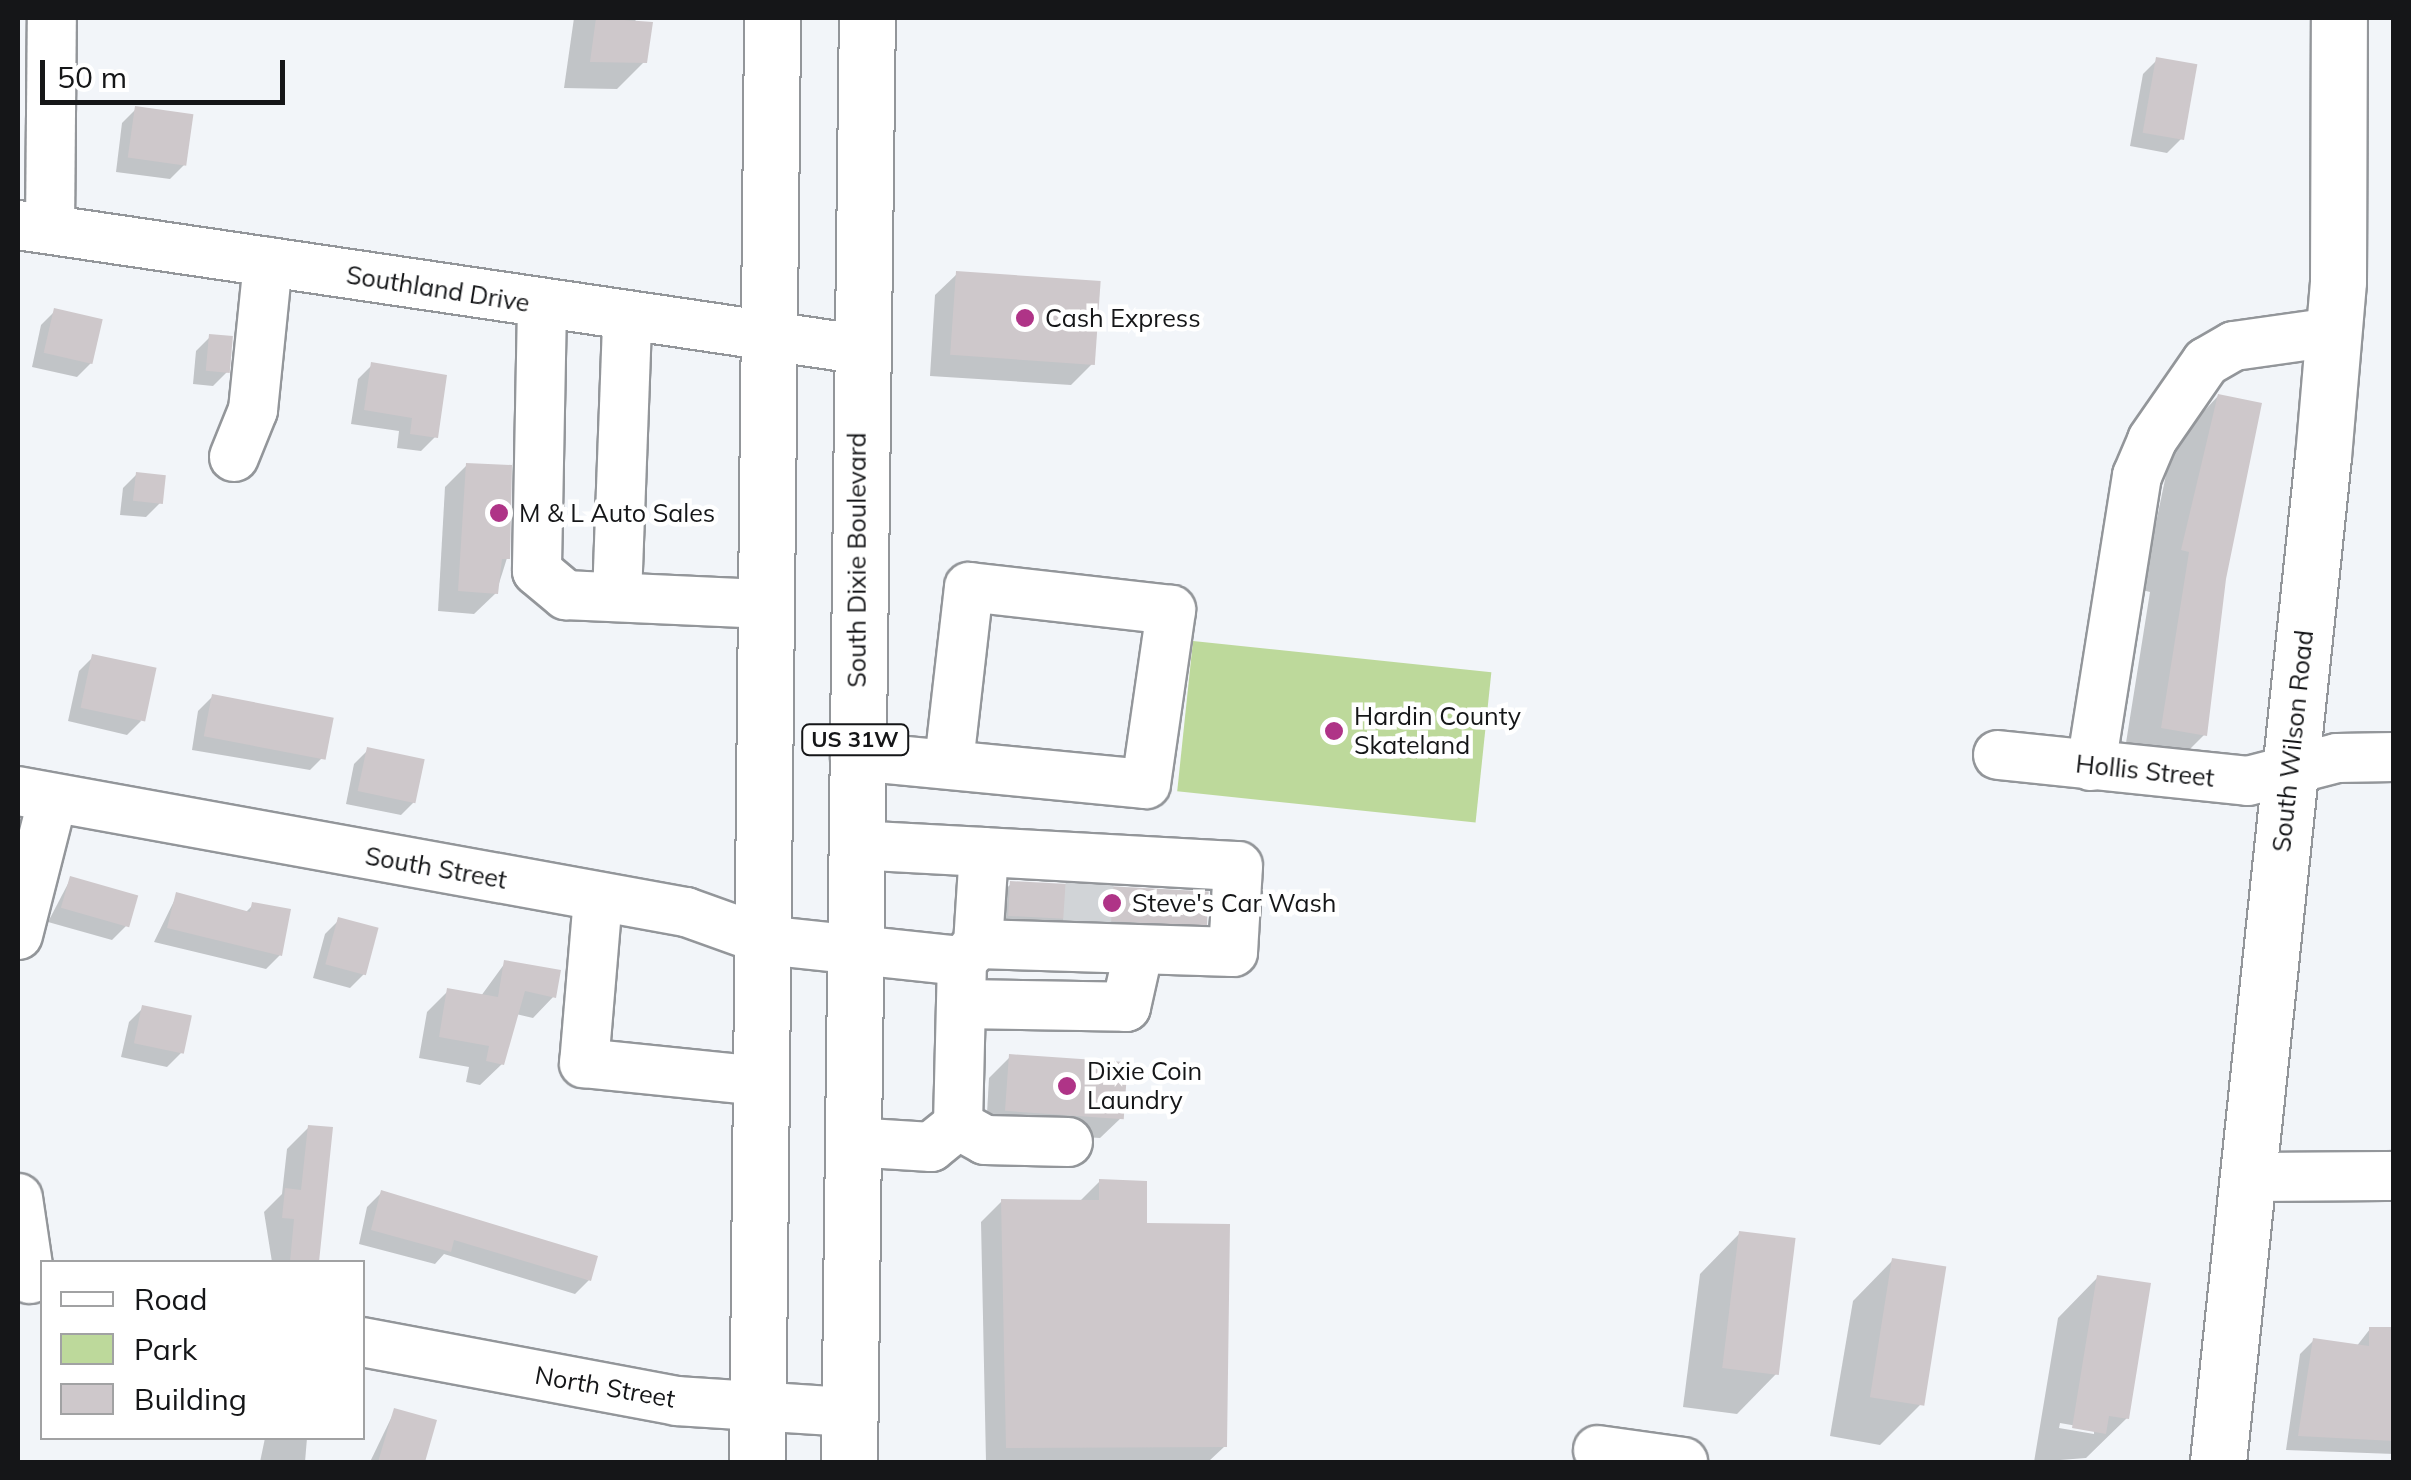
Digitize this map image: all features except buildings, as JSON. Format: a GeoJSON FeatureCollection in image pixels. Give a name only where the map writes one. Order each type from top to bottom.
{"type":"FeatureCollection","features":[{"type":"Feature","properties":{"kind":"main road","name":"US 31W"},"geometry":{"type":"LineString","coordinates":[[758,1462],[772,18]]}},
{"type":"Feature","properties":{"kind":"main road","name":"South Dixie Boulevard"},"geometry":{"type":"LineString","coordinates":[[849,1437],[858,348],[867,18]]}},
{"type":"Feature","properties":{"kind":"main road","name":"South Wilson Road"},"geometry":{"type":"LineString","coordinates":[[2218,1462],[2333,332],[2339,18]]}},
{"type":"Feature","properties":{"kind":"street"},"geometry":{"type":"LineString","coordinates":[[34,227],[52,18]]}},
{"type":"Feature","properties":{"kind":"street","name":"Southland Drive"},"geometry":{"type":"LineString","coordinates":[[34,227],[627,321],[858,348]]}},
{"type":"Feature","properties":{"kind":"street"},"geometry":{"type":"LineString","coordinates":[[234,458],[253,410],[268,262]]}},
{"type":"Feature","properties":{"kind":"street"},"geometry":{"type":"LineString","coordinates":[[542,306],[536,570],[566,595],[766,604]]}},
{"type":"Feature","properties":{"kind":"street"},"geometry":{"type":"LineString","coordinates":[[617,597],[627,321]]}},
{"type":"Feature","properties":{"kind":"street"},"geometry":{"type":"LineString","coordinates":[[2091,766],[2137,476],[2152,440],[2206,362],[2234,346],[2333,332]]}},
{"type":"Feature","properties":{"kind":"street"},"geometry":{"type":"LineString","coordinates":[[855,756],[1146,784],[1171,610],[969,588],[949,763]]}},
{"type":"Feature","properties":{"kind":"street","name":"Hollis Street"},"geometry":{"type":"LineString","coordinates":[[1998,755],[2248,781],[2290,767],[2394,758]]}},
{"type":"Feature","properties":{"kind":"street"},"geometry":{"type":"LineString","coordinates":[[18,936],[35,795]]}},
{"type":"Feature","properties":{"kind":"street","name":"South Street"},"geometry":{"type":"LineString","coordinates":[[35,795],[702,916],[764,940],[852,944],[967,970]]}},
{"type":"Feature","properties":{"kind":"street"},"geometry":{"type":"LineString","coordinates":[[854,845],[984,852],[1088,902],[1139,949],[1233,952],[1238,866],[1088,902],[967,970]]}},
{"type":"Feature","properties":{"kind":"street"},"geometry":{"type":"LineString","coordinates":[[851,1142],[931,1146],[958,1125],[967,970],[984,852]]}},
{"type":"Feature","properties":{"kind":"street"},"geometry":{"type":"LineString","coordinates":[[598,898],[584,1063],[762,1081]]}},
{"type":"Feature","properties":{"kind":"street"},"geometry":{"type":"LineString","coordinates":[[1083,1007],[1088,902]]}},
{"type":"Feature","properties":{"kind":"street"},"geometry":{"type":"LineString","coordinates":[[967,970],[1083,1007],[1126,1007],[1139,949]]}},
{"type":"Feature","properties":{"kind":"street"},"geometry":{"type":"LineString","coordinates":[[958,1125],[985,1140],[1068,1142]]}},
{"type":"Feature","properties":{"kind":"street"},"geometry":{"type":"LineString","coordinates":[[2248,1176],[2394,1176]]}},
{"type":"Feature","properties":{"kind":"street"},"geometry":{"type":"LineString","coordinates":[[18,1198],[30,1279]]}},
{"type":"Feature","properties":{"kind":"street","name":"North Street"},"geometry":{"type":"LineString","coordinates":[[365,1342],[758,1408],[849,1437]]}},
{"type":"Feature","properties":{"kind":"street"},"geometry":{"type":"LineString","coordinates":[[1595,1458],[1683,1462]]}},
{"type":"Feature","properties":{"kind":"green space","name":"Hardin County Skateland"},"geometry":{"type":"Polygon","coordinates":[[[1193,641],[1491,672],[1476,823],[1177,791],[1193,641]]]}},
{"type":"Feature","properties":{"kind":"tunnel"},"geometry":{"type":"LineString","coordinates":[[1087,923],[1090,878]]}},
{"type":"Feature","properties":{"kind":"place","name":"Cash Express"},"geometry":{"type":"Point","coordinates":[1025,318]}},
{"type":"Feature","properties":{"kind":"place","name":"M & L Auto Sales"},"geometry":{"type":"Point","coordinates":[499,513]}},
{"type":"Feature","properties":{"kind":"place","name":"Hardin County Skateland"},"geometry":{"type":"Point","coordinates":[1334,731]}},
{"type":"Feature","properties":{"kind":"place","name":"Steve's Car Wash"},"geometry":{"type":"Point","coordinates":[1112,903]}},
{"type":"Feature","properties":{"kind":"place","name":"Dixie Coin Laundry"},"geometry":{"type":"Point","coordinates":[1067,1086]}}]}
